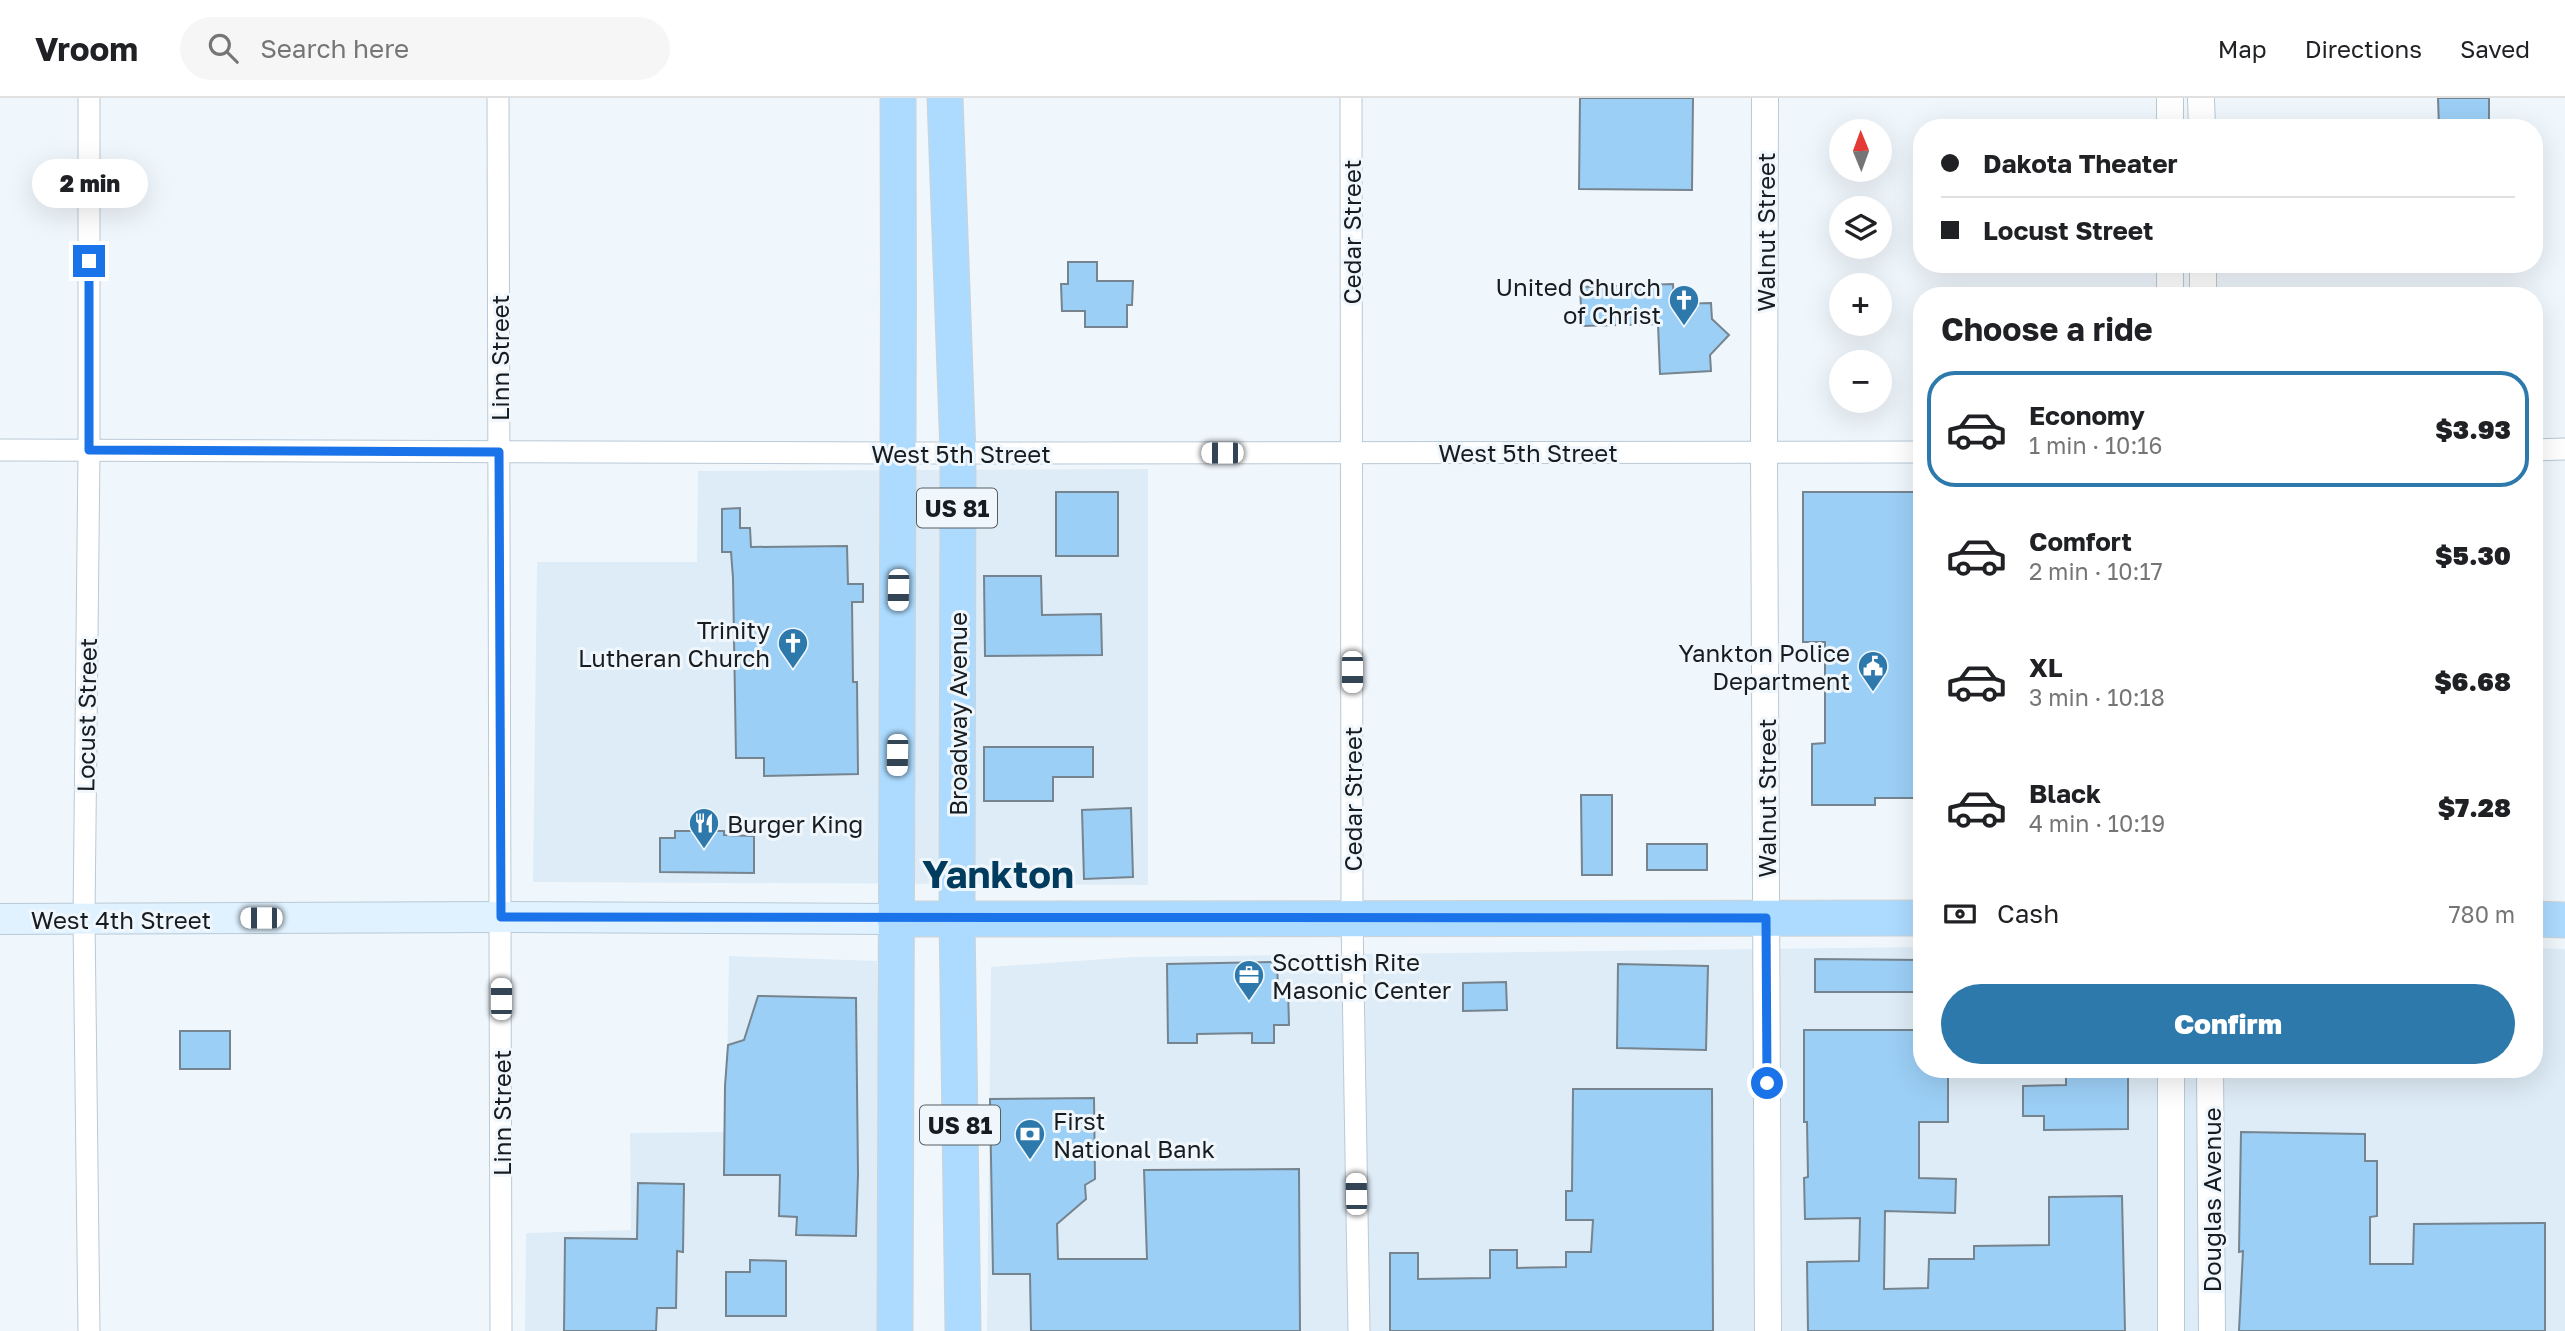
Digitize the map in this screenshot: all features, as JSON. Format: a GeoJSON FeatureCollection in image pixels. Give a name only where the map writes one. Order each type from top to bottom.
{"type":"FeatureCollection","features":[{"type":"Feature","properties":{"kind":"highway","name":"US 81"},"geometry":{"type":"LineString","coordinates":[[895,1331],[898,98]]}},
{"type":"Feature","properties":{"kind":"highway","name":"Broadway Avenue"},"geometry":{"type":"LineString","coordinates":[[945,98],[958,453],[957,919],[963,1331]]}},
{"type":"Feature","properties":{"kind":"highway","name":"West 4th Street"},"geometry":{"type":"LineString","coordinates":[[895,919],[1913,919]]}},
{"type":"Feature","properties":{"kind":"highway"},"geometry":{"type":"LineString","coordinates":[[2543,919],[2565,919]]}},
{"type":"Feature","properties":{"kind":"main road","name":"West 4th Street"},"geometry":{"type":"LineString","coordinates":[[0,919],[895,919]]}},
{"type":"Feature","properties":{"kind":"street","name":"Locust Street"},"geometry":{"type":"LineString","coordinates":[[89,98],[89,450],[84,919],[89,1331]]}},
{"type":"Feature","properties":{"kind":"street","name":"Linn Street"},"geometry":{"type":"LineString","coordinates":[[498,98],[501,1331]]}},
{"type":"Feature","properties":{"kind":"street","name":"Cedar Street"},"geometry":{"type":"LineString","coordinates":[[1351,98],[1352,919],[1359,1331]]}},
{"type":"Feature","properties":{"kind":"street","name":"Walnut Street"},"geometry":{"type":"LineString","coordinates":[[1765,98],[1768,1331]]}},
{"type":"Feature","properties":{"kind":"street"},"geometry":{"type":"LineString","coordinates":[[2170,98],[2170,119]]}},
{"type":"Feature","properties":{"kind":"street"},"geometry":{"type":"LineString","coordinates":[[2201,98],[2202,119]]}},
{"type":"Feature","properties":{"kind":"street"},"geometry":{"type":"LineString","coordinates":[[2543,450],[2565,449]]}},
{"type":"Feature","properties":{"kind":"street","name":"West 5th Street"},"geometry":{"type":"LineString","coordinates":[[0,450],[1913,452]]}},
{"type":"Feature","properties":{"kind":"street","name":"Douglas Avenue"},"geometry":{"type":"LineString","coordinates":[[2171,1078],[2171,1331]]}},
{"type":"Feature","properties":{"kind":"street","name":"Douglas Avenue"},"geometry":{"type":"LineString","coordinates":[[2210,1078],[2212,1331]]}},
{"type":"Feature","properties":{"kind":"shaded area"},"geometry":{"type":"Polygon","coordinates":[[[1148,469],[1148,885],[533,882],[537,562],[697,562],[698,471],[1148,469]]]}},
{"type":"Feature","properties":{"kind":"shaded area"},"geometry":{"type":"Polygon","coordinates":[[[1913,947],[1913,1078],[2543,1078],[2543,948],[2565,949],[2565,1331],[987,1331],[991,967],[1133,957],[1913,947]]]}},
{"type":"Feature","properties":{"kind":"shaded area"},"geometry":{"type":"Polygon","coordinates":[[[729,956],[877,961],[884,1331],[525,1331],[526,1233],[631,1230],[630,1133],[726,1132],[729,956]]]}},
{"type":"Feature","properties":{"kind":"building"},"geometry":{"type":"Polygon","coordinates":[[[1580,98],[1693,98],[1692,190],[1579,189],[1580,98]]]}},
{"type":"Feature","properties":{"kind":"building"},"geometry":{"type":"Polygon","coordinates":[[[2438,98],[2489,98],[2489,119],[2439,119],[2438,98]]]}},
{"type":"Feature","properties":{"kind":"building"},"geometry":{"type":"Polygon","coordinates":[[[1068,262],[1097,262],[1097,281],[1133,281],[1132,305],[1127,305],[1127,327],[1085,327],[1085,311],[1062,311],[1061,284],[1068,284],[1068,262]]]}},
{"type":"Feature","properties":{"kind":"building"},"geometry":{"type":"Polygon","coordinates":[[[1673,284],[1674,304],[1711,303],[1712,319],[1729,335],[1710,355],[1711,371],[1660,374],[1658,324],[1582,326],[1580,287],[1673,284]]]}},
{"type":"Feature","properties":{"kind":"building"},"geometry":{"type":"Polygon","coordinates":[[[1056,492],[1118,492],[1118,556],[1056,556],[1056,492]]]}},
{"type":"Feature","properties":{"kind":"building","name":"Yankton Police Department"},"geometry":{"type":"Polygon","coordinates":[[[1803,492],[1913,492],[1913,798],[1875,798],[1875,805],[1812,805],[1812,744],[1825,743],[1825,642],[1803,642],[1803,492]]]}},
{"type":"Feature","properties":{"kind":"building"},"geometry":{"type":"Polygon","coordinates":[[[740,508],[740,528],[750,528],[751,547],[847,546],[848,584],[863,584],[863,602],[852,602],[853,682],[857,682],[858,774],[764,776],[764,758],[736,758],[733,578],[731,552],[722,552],[722,509],[740,508]]]}},
{"type":"Feature","properties":{"kind":"building"},"geometry":{"type":"Polygon","coordinates":[[[984,576],[1041,576],[1042,615],[1101,614],[1102,655],[985,656],[984,576]]]}},
{"type":"Feature","properties":{"kind":"building"},"geometry":{"type":"Polygon","coordinates":[[[984,747],[1093,747],[1093,777],[1053,777],[1053,801],[984,801],[984,747]]]}},
{"type":"Feature","properties":{"kind":"building"},"geometry":{"type":"Polygon","coordinates":[[[1581,795],[1612,795],[1612,875],[1582,875],[1581,795]]]}},
{"type":"Feature","properties":{"kind":"building"},"geometry":{"type":"Polygon","coordinates":[[[1131,808],[1133,877],[1084,879],[1082,810],[1131,808]]]}},
{"type":"Feature","properties":{"kind":"building"},"geometry":{"type":"Polygon","coordinates":[[[675,831],[724,831],[724,835],[754,836],[754,873],[660,872],[660,838],[675,838],[675,831]]]}},
{"type":"Feature","properties":{"kind":"building"},"geometry":{"type":"Polygon","coordinates":[[[1647,844],[1707,844],[1707,870],[1647,870],[1647,844]]]}},
{"type":"Feature","properties":{"kind":"building"},"geometry":{"type":"Polygon","coordinates":[[[1815,959],[1913,960],[1913,992],[1815,992],[1815,959]]]}},
{"type":"Feature","properties":{"kind":"building"},"geometry":{"type":"Polygon","coordinates":[[[1277,962],[1278,989],[1288,989],[1289,1025],[1274,1025],[1274,1043],[1252,1043],[1252,1033],[1197,1034],[1197,1043],[1168,1043],[1167,964],[1277,962]]]}},
{"type":"Feature","properties":{"kind":"building"},"geometry":{"type":"Polygon","coordinates":[[[1618,964],[1708,966],[1706,1050],[1617,1048],[1618,964]]]}},
{"type":"Feature","properties":{"kind":"building"},"geometry":{"type":"Polygon","coordinates":[[[1506,982],[1507,1010],[1463,1011],[1463,983],[1506,982]]]}},
{"type":"Feature","properties":{"kind":"building"},"geometry":{"type":"Polygon","coordinates":[[[758,996],[856,998],[856,1236],[796,1235],[797,1217],[779,1216],[780,1175],[724,1175],[728,1045],[744,1040],[758,996]]]}},
{"type":"Feature","properties":{"kind":"building"},"geometry":{"type":"Polygon","coordinates":[[[1804,1030],[1913,1030],[1913,1078],[1948,1078],[1948,1122],[1919,1122],[1919,1178],[1956,1179],[1955,1213],[1885,1211],[1884,1289],[1928,1288],[1929,1259],[1974,1259],[1974,1246],[2049,1245],[2049,1197],[2122,1196],[2125,1331],[1808,1331],[1807,1262],[1859,1261],[1860,1218],[1805,1219],[1804,1178],[1808,1177],[1807,1122],[1804,1122],[1804,1030]]]}},
{"type":"Feature","properties":{"kind":"building"},"geometry":{"type":"Polygon","coordinates":[[[180,1031],[230,1031],[230,1069],[180,1069],[180,1031]]]}},
{"type":"Feature","properties":{"kind":"building"},"geometry":{"type":"Polygon","coordinates":[[[2066,1078],[2128,1078],[2128,1129],[2044,1130],[2044,1116],[2023,1116],[2023,1086],[2066,1085],[2066,1078]]]}},
{"type":"Feature","properties":{"kind":"building"},"geometry":{"type":"Polygon","coordinates":[[[1573,1089],[1712,1089],[1713,1331],[1390,1331],[1390,1253],[1418,1253],[1418,1279],[1490,1278],[1490,1250],[1517,1250],[1517,1268],[1566,1267],[1566,1252],[1591,1252],[1593,1220],[1566,1220],[1566,1191],[1572,1191],[1573,1089]]]}},
{"type":"Feature","properties":{"kind":"building"},"geometry":{"type":"Polygon","coordinates":[[[1094,1098],[1095,1179],[1085,1185],[1086,1199],[1057,1224],[1058,1259],[1147,1259],[1144,1170],[1299,1169],[1300,1331],[1031,1331],[1030,1274],[993,1274],[990,1099],[1094,1098]]]}},
{"type":"Feature","properties":{"kind":"building"},"geometry":{"type":"Polygon","coordinates":[[[2241,1132],[2365,1134],[2365,1161],[2377,1161],[2377,1216],[2370,1217],[2370,1264],[2413,1264],[2414,1224],[2545,1223],[2545,1331],[2239,1331],[2243,1251],[2239,1252],[2241,1132]]]}},
{"type":"Feature","properties":{"kind":"building"},"geometry":{"type":"Polygon","coordinates":[[[638,1183],[684,1184],[683,1252],[677,1251],[676,1308],[657,1308],[656,1331],[564,1331],[565,1238],[637,1239],[638,1183]]]}},
{"type":"Feature","properties":{"kind":"building"},"geometry":{"type":"Polygon","coordinates":[[[750,1260],[786,1261],[786,1316],[726,1316],[726,1272],[750,1272],[750,1260]]]}},
{"type":"Feature","properties":{"kind":"place","name":"United Church of Christ"},"geometry":{"type":"Point","coordinates":[1684,327]}},
{"type":"Feature","properties":{"kind":"place","name":"Trinity Lutheran Church"},"geometry":{"type":"Point","coordinates":[793,670]}},
{"type":"Feature","properties":{"kind":"place","name":"Yankton Police Department"},"geometry":{"type":"Point","coordinates":[1873,693]}},
{"type":"Feature","properties":{"kind":"place","name":"Burger King"},"geometry":{"type":"Point","coordinates":[704,850]}},
{"type":"Feature","properties":{"kind":"place","name":"Scottish Rite Masonic Center"},"geometry":{"type":"Point","coordinates":[1249,1002]}},
{"type":"Feature","properties":{"kind":"place","name":"First National Bank"},"geometry":{"type":"Point","coordinates":[1030,1161]}},
{"type":"Feature","properties":{"kind":"district","name":"Yankton"},"geometry":{"type":"Point","coordinates":[998,873]}},
{"type":"Feature","properties":{"kind":"route"},"geometry":{"type":"LineString","coordinates":[[89,261],[89,450],[499,452],[501,917],[1766,918],[1767,1083]]}}]}
